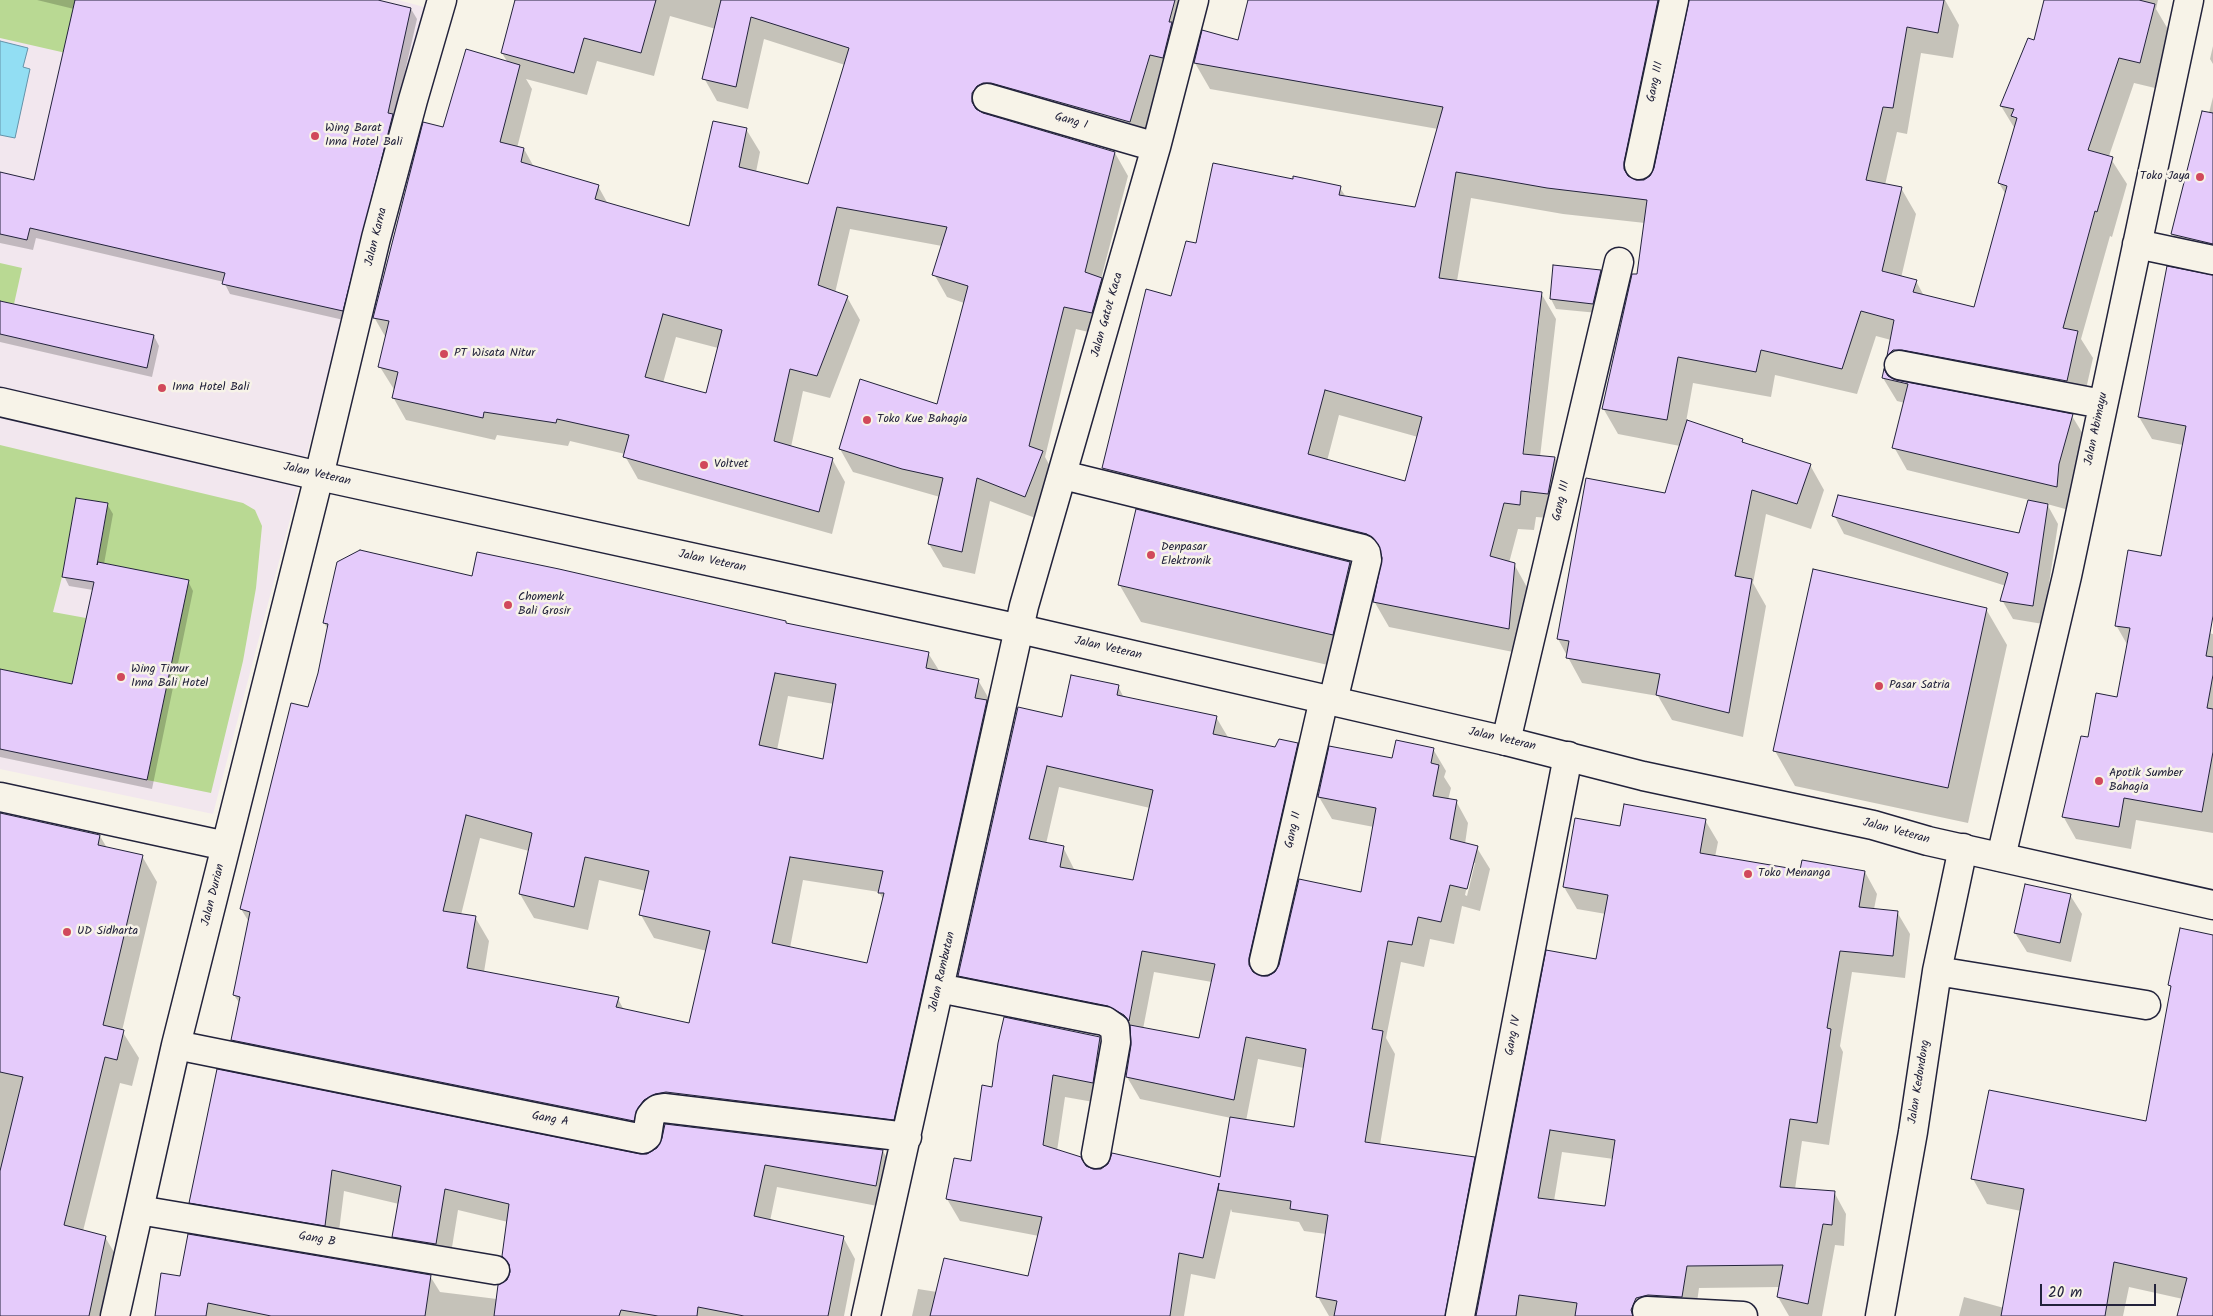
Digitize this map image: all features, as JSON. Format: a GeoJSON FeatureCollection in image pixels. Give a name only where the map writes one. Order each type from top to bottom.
{"type":"FeatureCollection","features":[{"type":"Feature","properties":{"kind":"street","name":"Jalan Karna"},"geometry":{"type":"LineString","coordinates":[[319,476],[376,238],[442,0]]}},
{"type":"Feature","properties":{"kind":"street","name":"Jalan Gatot Kaca"},"geometry":{"type":"LineString","coordinates":[[1020,629],[1024,606],[1156,147],[1194,0]]}},
{"type":"Feature","properties":{"kind":"street","name":"Gang III"},"geometry":{"type":"LineString","coordinates":[[1639,165],[1674,0]]}},
{"type":"Feature","properties":{"kind":"street","name":"Jalan Abimayu"},"geometry":{"type":"LineString","coordinates":[[2001,857],[2067,576],[2189,0]]}},
{"type":"Feature","properties":{"kind":"street","name":"Gang I"},"geometry":{"type":"LineString","coordinates":[[987,98],[1156,147]]}},
{"type":"Feature","properties":{"kind":"street"},"geometry":{"type":"LineString","coordinates":[[2136,244],[2213,260]]}},
{"type":"Feature","properties":{"kind":"street","name":"Gang III"},"geometry":{"type":"LineString","coordinates":[[1506,741],[1619,262]]}},
{"type":"Feature","properties":{"kind":"street"},"geometry":{"type":"LineString","coordinates":[[1899,365],[2102,404]]}},
{"type":"Feature","properties":{"kind":"street","name":"Jalan Veteran"},"geometry":{"type":"LineString","coordinates":[[0,402],[319,476],[1020,629],[1506,741],[1643,776],[1873,825],[2001,857],[2213,905]]}},
{"type":"Feature","properties":{"kind":"street","name":"Gang II"},"geometry":{"type":"LineString","coordinates":[[1063,475],[1363,549],[1366,553],[1367,560],[1329,700],[1264,961]]}},
{"type":"Feature","properties":{"kind":"street","name":"Jalan Durian"},"geometry":{"type":"LineString","coordinates":[[115,1316],[176,1046],[319,476]]}},
{"type":"Feature","properties":{"kind":"street","name":"Jalan Rambutan"},"geometry":{"type":"LineString","coordinates":[[866,1316],[1020,629]]}},
{"type":"Feature","properties":{"kind":"street","name":"Gang IV"},"geometry":{"type":"LineString","coordinates":[[1460,1316],[1568,756]]}},
{"type":"Feature","properties":{"kind":"street"},"geometry":{"type":"LineString","coordinates":[[0,797],[226,846]]}},
{"type":"Feature","properties":{"kind":"street","name":"Jalan Kedondong"},"geometry":{"type":"LineString","coordinates":[[1880,1316],[1913,1132],[1937,971],[1963,848]]}},
{"type":"Feature","properties":{"kind":"street"},"geometry":{"type":"LineString","coordinates":[[1937,971],[2146,1005]]}},
{"type":"Feature","properties":{"kind":"street"},"geometry":{"type":"LineString","coordinates":[[939,988],[1105,1021],[1115,1028],[1116,1042],[1096,1154]]}},
{"type":"Feature","properties":{"kind":"street","name":"Gang A"},"geometry":{"type":"LineString","coordinates":[[176,1046],[643,1139],[647,1136],[650,1117],[658,1109],[664,1108],[907,1137]]}},
{"type":"Feature","properties":{"kind":"street","name":"Gang B"},"geometry":{"type":"LineString","coordinates":[[140,1210],[496,1270]]}},
{"type":"Feature","properties":{"kind":"street"},"geometry":{"type":"LineString","coordinates":[[1647,1311],[1743,1316]]}},
{"type":"Feature","properties":{"kind":"shaded area","name":"Inna Hotel Bali"},"geometry":{"type":"Polygon","coordinates":[[[0,0],[398,0],[424,7],[213,814],[0,769],[0,0]]]}},
{"type":"Feature","properties":{"kind":"green space"},"geometry":{"type":"Polygon","coordinates":[[[0,0],[74,0],[89,3],[79,56],[0,38],[0,0]]]}},
{"type":"Feature","properties":{"kind":"green space"},"geometry":{"type":"Polygon","coordinates":[[[0,263],[22,268],[14,304],[0,301],[0,263]]]}},
{"type":"Feature","properties":{"kind":"green space"},"geometry":{"type":"Polygon","coordinates":[[[0,445],[243,503],[255,510],[262,526],[256,588],[243,661],[211,793],[147,780],[188,580],[98,562],[108,503],[76,498],[62,577],[53,612],[86,618],[72,684],[0,669],[0,445]]]}},
{"type":"Feature","properties":{"kind":"water"},"geometry":{"type":"Polygon","coordinates":[[[0,41],[28,48],[23,67],[30,69],[15,138],[0,135],[0,41]]]}},
{"type":"Feature","properties":{"kind":"building"},"geometry":{"type":"Polygon","coordinates":[[[75,0],[378,0],[411,8],[388,113],[393,114],[343,311],[222,284],[225,273],[30,228],[27,240],[0,234],[0,172],[34,180],[75,0]]]}},
{"type":"Feature","properties":{"kind":"building"},"geometry":{"type":"Polygon","coordinates":[[[515,0],[656,0],[641,53],[584,38],[574,73],[501,53],[515,0]]]}},
{"type":"Feature","properties":{"kind":"building"},"geometry":{"type":"Polygon","coordinates":[[[721,0],[1175,0],[1169,22],[1172,22],[1163,58],[1150,55],[1130,122],[991,83],[983,83],[977,86],[972,93],[972,102],[976,109],[983,113],[1115,152],[1085,272],[1102,278],[1092,313],[1064,307],[1029,446],[1043,451],[1025,497],[977,478],[962,552],[928,544],[943,478],[902,469],[839,449],[860,379],[937,404],[968,286],[932,275],[947,227],[837,207],[818,285],[848,296],[817,376],[790,369],[774,441],[833,458],[819,512],[623,457],[629,435],[557,419],[556,423],[484,412],[483,418],[392,398],[398,372],[378,367],[389,321],[373,318],[423,122],[443,127],[466,49],[520,65],[500,142],[524,148],[521,162],[599,185],[595,199],[689,226],[713,121],[747,128],[739,167],[808,184],[849,48],[751,17],[736,87],[702,79],[721,0]],[[663,314],[645,377],[706,393],[722,330],[663,314]]]}},
{"type":"Feature","properties":{"kind":"building"},"geometry":{"type":"Polygon","coordinates":[[[1248,0],[1658,0],[1624,162],[1624,169],[1628,176],[1636,180],[1644,180],[1650,176],[1654,168],[1689,0],[1944,0],[1938,33],[1907,27],[1893,108],[1883,107],[1866,180],[1902,187],[1882,271],[1917,280],[1913,292],[1974,307],[2007,186],[1998,183],[2017,118],[2011,116],[2014,109],[2000,106],[2028,38],[2034,40],[2044,0],[2139,0],[2155,4],[2140,63],[2119,58],[2088,150],[2113,157],[2097,212],[2095,211],[2063,328],[2078,331],[2067,381],[1902,350],[1893,350],[1887,356],[1894,320],[1861,311],[1842,369],[1761,350],[1756,372],[1678,357],[1667,420],[1602,409],[1632,274],[1637,274],[1647,200],[1547,188],[1456,172],[1439,278],[1542,292],[1523,454],[1555,457],[1548,494],[1521,491],[1520,505],[1504,503],[1490,556],[1515,563],[1509,629],[1373,602],[1382,558],[1378,544],[1367,534],[1102,468],[1146,289],[1171,296],[1186,241],[1196,243],[1213,163],[1293,179],[1293,176],[1341,186],[1339,195],[1415,207],[1443,107],[1194,63],[1202,30],[1238,40],[1248,0]],[[1325,390],[1308,454],[1405,481],[1422,417],[1325,390]]]}},
{"type":"Feature","properties":{"kind":"building"},"geometry":{"type":"Polygon","coordinates":[[[2202,111],[2213,113],[2213,244],[2171,234],[2202,111]]]}},
{"type":"Feature","properties":{"kind":"building"},"geometry":{"type":"Polygon","coordinates":[[[1553,265],[1601,270],[1593,304],[1550,299],[1553,265]]]}},
{"type":"Feature","properties":{"kind":"building"},"geometry":{"type":"Polygon","coordinates":[[[2167,266],[2213,275],[2213,616],[2206,656],[2213,657],[2213,675],[2207,708],[2213,709],[2213,752],[2202,812],[2124,798],[2119,827],[2062,817],[2081,736],[2088,737],[2096,693],[2117,697],[2130,628],[2115,626],[2128,550],[2161,556],[2186,426],[2138,417],[2167,266]]]}},
{"type":"Feature","properties":{"kind":"building"},"geometry":{"type":"Polygon","coordinates":[[[0,301],[154,335],[147,368],[0,334],[0,301]]]}},
{"type":"Feature","properties":{"kind":"building"},"geometry":{"type":"Polygon","coordinates":[[[1884,369],[1888,376],[1896,380],[2073,414],[2059,464],[2057,487],[1892,448],[1908,384],[1882,378],[1884,369]]]}},
{"type":"Feature","properties":{"kind":"building"},"geometry":{"type":"Polygon","coordinates":[[[1687,420],[1743,439],[1742,442],[1811,464],[1797,504],[1752,490],[1735,576],[1752,579],[1729,713],[1656,695],[1660,674],[1566,658],[1569,641],[1557,639],[1586,478],[1665,493],[1687,420]]]}},
{"type":"Feature","properties":{"kind":"building"},"geometry":{"type":"Polygon","coordinates":[[[1838,495],[2019,533],[2028,500],[2048,504],[2033,606],[2000,601],[2008,573],[1832,516],[1838,495]]]}},
{"type":"Feature","properties":{"kind":"building","name":"Wing Timur Inna Bali Hotel"},"geometry":{"type":"Polygon","coordinates":[[[76,498],[108,503],[97,565],[98,562],[189,580],[147,780],[0,749],[0,669],[72,684],[94,582],[62,577],[76,498]]]}},
{"type":"Feature","properties":{"kind":"building"},"geometry":{"type":"Polygon","coordinates":[[[1136,509],[1350,562],[1333,635],[1118,585],[1136,509]]]}},
{"type":"Feature","properties":{"kind":"building"},"geometry":{"type":"Polygon","coordinates":[[[360,550],[472,576],[477,552],[786,621],[786,623],[929,652],[926,668],[979,679],[975,698],[987,700],[894,1120],[666,1092],[655,1094],[644,1100],[638,1108],[634,1121],[231,1040],[240,997],[233,995],[250,912],[240,909],[291,703],[308,707],[318,673],[328,624],[323,623],[337,562],[360,550]],[[775,673],[759,745],[823,759],[836,684],[775,673]],[[466,815],[443,911],[476,916],[467,968],[619,997],[616,1007],[689,1023],[710,931],[639,915],[649,871],[585,857],[574,907],[519,894],[532,833],[466,815]],[[790,857],[772,943],[867,963],[884,893],[878,893],[883,871],[790,857]]]}},
{"type":"Feature","properties":{"kind":"building","name":"Pasar Satria"},"geometry":{"type":"Polygon","coordinates":[[[1813,569],[1987,608],[1948,788],[1773,751],[1813,569]]]}},
{"type":"Feature","properties":{"kind":"building"},"geometry":{"type":"Polygon","coordinates":[[[1071,675],[1119,685],[1117,695],[1217,716],[1213,734],[1275,747],[1279,739],[1298,743],[1249,958],[1249,965],[1253,972],[1261,976],[1268,976],[1275,972],[1279,965],[1299,879],[1361,892],[1376,808],[1318,797],[1329,746],[1392,758],[1396,740],[1434,748],[1431,763],[1439,765],[1433,796],[1457,800],[1450,839],[1478,846],[1467,889],[1450,885],[1441,922],[1418,917],[1412,945],[1388,941],[1372,1029],[1383,1031],[1365,1142],[1475,1157],[1445,1316],[1334,1316],[1337,1301],[1316,1297],[1328,1215],[1290,1209],[1291,1201],[1218,1190],[1219,1183],[1203,1258],[1179,1253],[1170,1316],[930,1316],[944,1258],[1028,1276],[1042,1217],[946,1199],[954,1158],[971,1161],[982,1085],[992,1087],[998,1043],[1004,1017],[1100,1037],[1093,1083],[1053,1075],[1043,1145],[1081,1157],[1086,1166],[1093,1169],[1101,1169],[1108,1164],[1112,1153],[1220,1177],[1230,1117],[1294,1127],[1306,1049],[1246,1037],[1234,1100],[1126,1077],[1131,1045],[1130,1025],[1199,1038],[1215,964],[1142,951],[1129,1021],[1124,1015],[1108,1006],[958,976],[1018,707],[1062,717],[1071,675]],[[1047,766],[1029,839],[1064,846],[1060,867],[1133,880],[1153,790],[1047,766]]]}},
{"type":"Feature","properties":{"kind":"building"},"geometry":{"type":"Polygon","coordinates":[[[1624,804],[1706,819],[1700,853],[1800,870],[1802,860],[1865,871],[1859,907],[1898,911],[1893,956],[1840,951],[1827,1028],[1831,1029],[1817,1123],[1790,1119],[1780,1187],[1835,1191],[1832,1225],[1823,1224],[1808,1304],[1777,1297],[1783,1265],[1687,1266],[1682,1297],[1648,1295],[1636,1298],[1631,1310],[1633,1316],[1575,1316],[1577,1303],[1519,1295],[1516,1316],[1476,1316],[1546,950],[1596,959],[1608,895],[1563,887],[1575,818],[1620,826],[1624,804]],[[1550,1130],[1538,1198],[1605,1206],[1615,1140],[1550,1130]]]}},
{"type":"Feature","properties":{"kind":"building"},"geometry":{"type":"Polygon","coordinates":[[[0,813],[100,835],[98,845],[143,855],[103,1025],[124,1030],[117,1060],[105,1057],[64,1225],[106,1236],[89,1316],[0,1316],[0,1171],[23,1077],[0,1072],[0,813]]]}},
{"type":"Feature","properties":{"kind":"building"},"geometry":{"type":"Polygon","coordinates":[[[2025,884],[2071,894],[2060,943],[2014,933],[2025,884]]]}},
{"type":"Feature","properties":{"kind":"building"},"geometry":{"type":"Polygon","coordinates":[[[2180,928],[2213,935],[2213,1316],[2177,1316],[2187,1278],[2114,1262],[2105,1316],[2001,1316],[2024,1189],[1971,1179],[1989,1090],[2146,1121],[2171,986],[2168,985],[2180,928]]]}},
{"type":"Feature","properties":{"kind":"building"},"geometry":{"type":"Polygon","coordinates":[[[217,1069],[640,1154],[647,1154],[657,1148],[662,1138],[665,1124],[883,1150],[876,1186],[765,1165],[754,1216],[844,1236],[828,1316],[744,1316],[698,1307],[697,1316],[658,1316],[621,1310],[619,1316],[494,1316],[498,1285],[507,1280],[510,1272],[509,1264],[502,1256],[509,1204],[445,1189],[436,1244],[392,1237],[401,1186],[332,1170],[325,1226],[189,1203],[217,1069]]]}},
{"type":"Feature","properties":{"kind":"building"},"geometry":{"type":"Polygon","coordinates":[[[188,1234],[431,1275],[425,1316],[271,1316],[208,1303],[206,1316],[155,1316],[161,1273],[180,1276],[188,1234]]]}},
{"type":"Feature","properties":{"kind":"place","name":"Wing Barat Inna Hotel Bali"},"geometry":{"type":"Point","coordinates":[315,136]}},
{"type":"Feature","properties":{"kind":"place","name":"Toko Jaya"},"geometry":{"type":"Point","coordinates":[2200,177]}},
{"type":"Feature","properties":{"kind":"place","name":"PT Wisata Nitur"},"geometry":{"type":"Point","coordinates":[444,354]}},
{"type":"Feature","properties":{"kind":"place","name":"Inna Hotel Bali"},"geometry":{"type":"Point","coordinates":[162,388]}},
{"type":"Feature","properties":{"kind":"place","name":"Toko Kue Bahagia"},"geometry":{"type":"Point","coordinates":[867,420]}},
{"type":"Feature","properties":{"kind":"place","name":"Voltvet"},"geometry":{"type":"Point","coordinates":[704,465]}},
{"type":"Feature","properties":{"kind":"place","name":"Denpasar Elektronik"},"geometry":{"type":"Point","coordinates":[1151,555]}},
{"type":"Feature","properties":{"kind":"place","name":"Chomenk Bali Grosir"},"geometry":{"type":"Point","coordinates":[508,605]}},
{"type":"Feature","properties":{"kind":"place","name":"Wing Timur Inna Bali Hotel"},"geometry":{"type":"Point","coordinates":[121,677]}},
{"type":"Feature","properties":{"kind":"place","name":"Pasar Satria"},"geometry":{"type":"Point","coordinates":[1879,686]}},
{"type":"Feature","properties":{"kind":"place","name":"Apotik Sumber Bahagia"},"geometry":{"type":"Point","coordinates":[2099,781]}},
{"type":"Feature","properties":{"kind":"place","name":"Toko Menanga"},"geometry":{"type":"Point","coordinates":[1748,874]}},
{"type":"Feature","properties":{"kind":"place","name":"UD Sidharta"},"geometry":{"type":"Point","coordinates":[67,932]}}]}
